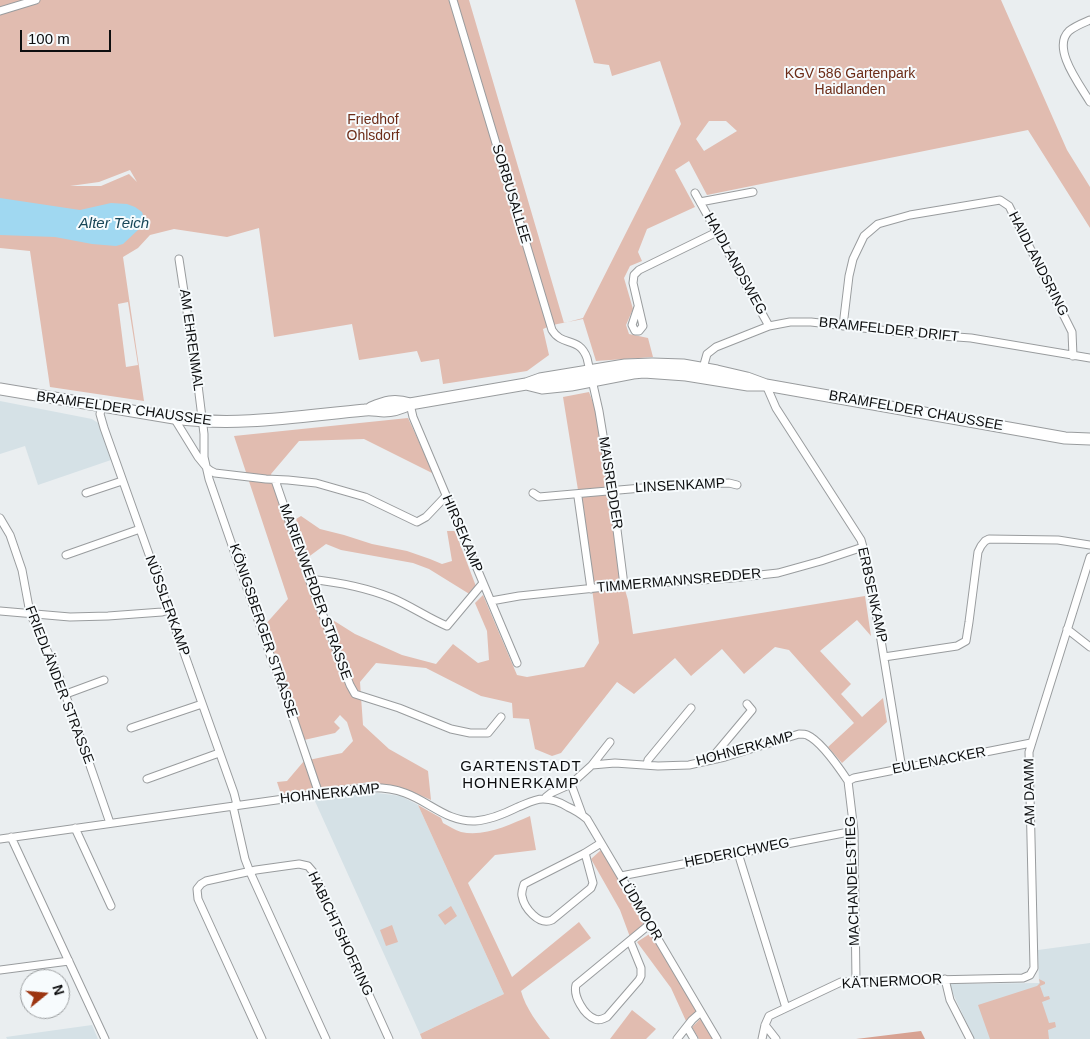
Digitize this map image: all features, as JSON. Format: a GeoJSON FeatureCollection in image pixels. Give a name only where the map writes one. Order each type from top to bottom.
{"type":"FeatureCollection","features":[{"type":"Feature","properties":{"kind":"main road","name":"BRAMFELDER CHAUSSEE"},"geometry":{"type":"LineString","coordinates":[[0,389],[174,418],[227,423],[369,409],[384,402],[399,400],[410,404],[526,384],[542,388],[576,385],[591,376],[644,372],[702,373],[747,378],[766,385],[1065,438],[1090,439]]}},
{"type":"Feature","properties":{"kind":"main road","name":"BRAMFELDER CHAUSSEE"},"geometry":{"type":"LineString","coordinates":[[1065,438],[1080,445],[1090,447]]}},
{"type":"Feature","properties":{"kind":"street"},"geometry":{"type":"LineString","coordinates":[[0,11],[36,0]]}},
{"type":"Feature","properties":{"kind":"street","name":"SORBUSALLEE"},"geometry":{"type":"LineString","coordinates":[[453,0],[552,330],[558,337],[580,347],[586,355],[591,376]]}},
{"type":"Feature","properties":{"kind":"street"},"geometry":{"type":"LineString","coordinates":[[1090,20],[1068,32],[1062,46],[1068,63],[1090,102]]}},
{"type":"Feature","properties":{"kind":"street","name":"HAIDLANDSWEG"},"geometry":{"type":"LineString","coordinates":[[700,202],[753,192]]}},
{"type":"Feature","properties":{"kind":"street","name":"HAIDLANDSWEG"},"geometry":{"type":"LineString","coordinates":[[696,193],[769,326]]}},
{"type":"Feature","properties":{"kind":"street","name":"HAIDLANDSRING"},"geometry":{"type":"LineString","coordinates":[[843,326],[853,259],[864,236],[878,224],[910,215],[1000,200],[1009,206],[1072,332],[1073,356]]}},
{"type":"Feature","properties":{"kind":"street"},"geometry":{"type":"LineString","coordinates":[[638,307],[633,283],[634,275],[638,270],[717,232]]}},
{"type":"Feature","properties":{"kind":"street","name":"AM EHRENMAL"},"geometry":{"type":"LineString","coordinates":[[179,259],[202,422]]}},
{"type":"Feature","properties":{"kind":"street","name":"BRAMFELDER DRIFT"},"geometry":{"type":"LineString","coordinates":[[702,373],[707,354],[712,349],[769,326],[790,322],[811,322],[915,334],[971,338],[1090,358]]}},
{"type":"Feature","properties":{"kind":"street","name":"MAISREDDER"},"geometry":{"type":"LineString","coordinates":[[591,376],[599,411],[612,490],[624,585]]}},
{"type":"Feature","properties":{"kind":"street","name":"ERBSENKAMP"},"geometry":{"type":"LineString","coordinates":[[766,385],[776,408],[861,540],[884,658],[902,769]]}},
{"type":"Feature","properties":{"kind":"street","name":"HIRSEKAMP"},"geometry":{"type":"LineString","coordinates":[[410,404],[413,417],[517,663]]}},
{"type":"Feature","properties":{"kind":"street","name":"NÜSSLERKAMP"},"geometry":{"type":"LineString","coordinates":[[102,407],[100,414],[104,428],[234,793],[245,859],[326,1039]]}},
{"type":"Feature","properties":{"kind":"street","name":"KÖNIGSBERGER STRASSE"},"geometry":{"type":"LineString","coordinates":[[174,418],[207,468]]}},
{"type":"Feature","properties":{"kind":"street","name":"KÖNIGSBERGER STRASSE"},"geometry":{"type":"LineString","coordinates":[[202,422],[204,457],[215,496],[319,794]]}},
{"type":"Feature","properties":{"kind":"street"},"geometry":{"type":"LineString","coordinates":[[207,468],[215,473],[316,483],[365,497],[417,522],[426,517],[446,496]]}},
{"type":"Feature","properties":{"kind":"street"},"geometry":{"type":"LineString","coordinates":[[86,493],[122,480]]}},
{"type":"Feature","properties":{"kind":"street","name":"MARIENWERDER STRASSE"},"geometry":{"type":"LineString","coordinates":[[275,480],[309,579],[350,686],[356,694],[451,729],[470,733],[488,733],[501,717]]}},
{"type":"Feature","properties":{"kind":"street","name":"LINSENKAMP"},"geometry":{"type":"LineString","coordinates":[[533,493],[540,497],[676,485],[728,483],[737,485]]}},
{"type":"Feature","properties":{"kind":"street"},"geometry":{"type":"LineString","coordinates":[[578,497],[590,589]]}},
{"type":"Feature","properties":{"kind":"street","name":"FRIEDLÄNDER STRASSE"},"geometry":{"type":"LineString","coordinates":[[0,518],[10,535],[22,570],[30,613],[57,670],[110,823]]}},
{"type":"Feature","properties":{"kind":"street"},"geometry":{"type":"LineString","coordinates":[[66,555],[140,529]]}},
{"type":"Feature","properties":{"kind":"street"},"geometry":{"type":"LineString","coordinates":[[884,658],[957,646],[966,641],[978,552],[984,541],[989,539],[1058,540],[1090,545]]}},
{"type":"Feature","properties":{"kind":"street","name":"TIMMERMANNSREDDER"},"geometry":{"type":"LineString","coordinates":[[491,601],[519,596],[624,585],[778,573],[863,547]]}},
{"type":"Feature","properties":{"kind":"street","name":"AM DAMM"},"geometry":{"type":"LineString","coordinates":[[1030,975],[1034,968],[1029,752],[1090,557]]}},
{"type":"Feature","properties":{"kind":"street"},"geometry":{"type":"LineString","coordinates":[[309,579],[370,590],[393,599],[447,626],[483,583]]}},
{"type":"Feature","properties":{"kind":"street"},"geometry":{"type":"LineString","coordinates":[[0,611],[89,617],[168,610]]}},
{"type":"Feature","properties":{"kind":"street"},"geometry":{"type":"LineString","coordinates":[[1067,629],[1090,646]]}},
{"type":"Feature","properties":{"kind":"street"},"geometry":{"type":"LineString","coordinates":[[66,694],[104,680]]}},
{"type":"Feature","properties":{"kind":"street"},"geometry":{"type":"LineString","coordinates":[[131,728],[202,704]]}},
{"type":"Feature","properties":{"kind":"street"},"geometry":{"type":"LineString","coordinates":[[717,759],[716,753],[752,710],[747,704]]}},
{"type":"Feature","properties":{"kind":"street"},"geometry":{"type":"LineString","coordinates":[[646,765],[648,760],[691,708]]}},
{"type":"Feature","properties":{"kind":"street","name":"HOHNERKAMP"},"geometry":{"type":"LineString","coordinates":[[592,765],[615,763],[658,766],[689,765],[717,759],[798,734],[806,735],[825,751],[837,764],[848,781]]}},
{"type":"Feature","properties":{"kind":"street","name":"HOHNERKAMP"},"geometry":{"type":"LineString","coordinates":[[0,839],[367,788],[391,788],[415,797],[446,815],[464,820],[490,819],[528,802],[545,799],[551,793],[571,784],[592,765],[610,742]]}},
{"type":"Feature","properties":{"kind":"street","name":"EULENACKER"},"geometry":{"type":"LineString","coordinates":[[848,781],[854,778],[1031,743]]}},
{"type":"Feature","properties":{"kind":"street"},"geometry":{"type":"LineString","coordinates":[[147,779],[219,753]]}},
{"type":"Feature","properties":{"kind":"street","name":"MACHANDELSTIEG"},"geometry":{"type":"LineString","coordinates":[[848,781],[854,831],[856,981]]}},
{"type":"Feature","properties":{"kind":"street"},"geometry":{"type":"LineString","coordinates":[[571,784],[582,815]]}},
{"type":"Feature","properties":{"kind":"street","name":"LÜDMOOR"},"geometry":{"type":"LineString","coordinates":[[545,799],[558,802],[587,819],[717,1039]]}},
{"type":"Feature","properties":{"kind":"street"},"geometry":{"type":"LineString","coordinates":[[75,828],[110,906]]}},
{"type":"Feature","properties":{"kind":"street","name":"HEDERICHWEG"},"geometry":{"type":"LineString","coordinates":[[621,876],[854,831]]}},
{"type":"Feature","properties":{"kind":"street"},"geometry":{"type":"LineString","coordinates":[[11,837],[105,1039]]}},
{"type":"Feature","properties":{"kind":"street"},"geometry":{"type":"LineString","coordinates":[[585,853],[593,883],[592,888],[552,920],[548,922],[539,920],[523,900],[524,884],[601,843]]}},
{"type":"Feature","properties":{"kind":"street"},"geometry":{"type":"LineString","coordinates":[[738,853],[786,1008]]}},
{"type":"Feature","properties":{"kind":"street","name":"HABICHTSHOFRING"},"geometry":{"type":"LineString","coordinates":[[262,1039],[198,899],[198,886],[206,881],[299,864],[306,865],[312,869],[389,1039]]}},
{"type":"Feature","properties":{"kind":"street"},"geometry":{"type":"LineString","coordinates":[[630,941],[641,968],[640,978],[607,1017],[600,1020],[595,1019],[586,1011],[577,998],[576,984],[650,924]]}},
{"type":"Feature","properties":{"kind":"street"},"geometry":{"type":"LineString","coordinates":[[0,970],[69,961]]}},
{"type":"Feature","properties":{"kind":"street","name":"KÄTNERMOOR"},"geometry":{"type":"LineString","coordinates":[[765,1025],[770,1016],[841,982],[1023,978],[1030,975]]}},
{"type":"Feature","properties":{"kind":"street"},"geometry":{"type":"LineString","coordinates":[[945,979],[950,1000],[970,1039]]}},
{"type":"Feature","properties":{"kind":"street"},"geometry":{"type":"LineString","coordinates":[[677,1039],[701,1012]]}},
{"type":"Feature","properties":{"kind":"street"},"geometry":{"type":"LineString","coordinates":[[762,1039],[765,1025]]}},
{"type":"Feature","properties":{"kind":"street"},"geometry":{"type":"LineString","coordinates":[[765,1025],[776,1039]]}},
{"type":"Feature","properties":{"kind":"street"},"geometry":{"type":"LineString","coordinates":[[687,1027],[694,1039]]}},
{"type":"Feature","properties":{"kind":"shaded area"},"geometry":{"type":"Polygon","coordinates":[[[0,401],[92,419],[98,423],[111,460],[38,485],[25,446],[0,454],[0,401]]]}},
{"type":"Feature","properties":{"kind":"shaded area"},"geometry":{"type":"Polygon","coordinates":[[[369,792],[401,796],[418,805],[504,994],[420,1034],[314,799],[369,792]]]}},
{"type":"Feature","properties":{"kind":"shaded area"},"geometry":{"type":"Polygon","coordinates":[[[1090,943],[1090,1039],[974,1039],[950,984],[1039,983],[1038,950],[1090,943]]]}},
{"type":"Feature","properties":{"kind":"shaded area"},"geometry":{"type":"Polygon","coordinates":[[[92,1025],[98,1039],[7,1039],[6,1037],[92,1025]]]}},
{"type":"Feature","properties":{"kind":"shaded area"},"geometry":{"type":"Polygon","coordinates":[[[921,1031],[925,1039],[856,1039],[921,1031]]]}},
{"type":"Feature","properties":{"kind":"green space","name":"Friedhof Ohlsdorf"},"geometry":{"type":"Polygon","coordinates":[[[0,0],[469,0],[564,323],[543,329],[549,355],[527,371],[443,384],[439,359],[421,362],[417,351],[359,360],[352,324],[274,337],[259,228],[227,237],[174,229],[150,235],[138,248],[123,257],[144,401],[50,387],[30,251],[0,248],[0,0]],[[130,170],[99,182],[70,186],[101,186],[129,174],[137,182],[130,170]],[[128,302],[118,304],[126,367],[138,365],[128,302]]]}},
{"type":"Feature","properties":{"kind":"green space","name":"KGV 586 Gartenpark Haidlanden"},"geometry":{"type":"Polygon","coordinates":[[[575,0],[1001,0],[1067,150],[1090,187],[1090,228],[1028,130],[707,195],[689,161],[675,170],[695,207],[647,229],[638,252],[642,261],[630,266],[624,278],[633,309],[626,325],[629,334],[648,338],[653,357],[596,361],[583,319],[569,322],[583,318],[681,124],[660,61],[612,76],[609,65],[594,63],[575,0]],[[709,121],[696,139],[704,151],[737,131],[726,121],[709,121]]]}},
{"type":"Feature","properties":{"kind":"green space"},"geometry":{"type":"Polygon","coordinates":[[[589,392],[597,413],[620,573],[628,600],[633,634],[865,596],[871,636],[857,620],[820,651],[851,684],[841,694],[862,717],[883,698],[887,722],[842,763],[828,747],[854,723],[789,650],[775,647],[744,674],[722,649],[691,676],[675,658],[634,694],[617,682],[561,753],[552,756],[535,749],[529,719],[513,718],[512,703],[481,696],[426,668],[376,663],[360,682],[363,725],[389,749],[428,771],[431,800],[406,789],[370,782],[281,794],[277,782],[287,781],[304,761],[342,753],[353,741],[347,722],[340,715],[334,722],[340,728],[335,733],[304,740],[264,626],[288,599],[234,436],[408,418],[434,474],[364,439],[299,441],[271,474],[313,601],[328,617],[355,634],[402,655],[436,664],[453,644],[478,663],[489,660],[487,631],[475,603],[483,595],[517,675],[527,677],[584,667],[599,643],[580,495],[563,397],[589,392]]]}},
{"type":"Feature","properties":{"kind":"green space"},"geometry":{"type":"Polygon","coordinates":[[[301,516],[320,529],[372,544],[407,551],[442,564],[452,561],[447,531],[455,531],[477,589],[471,595],[429,569],[413,563],[341,550],[326,544],[307,558],[296,519],[301,516]]]}},
{"type":"Feature","properties":{"kind":"green space"},"geometry":{"type":"Polygon","coordinates":[[[418,805],[441,818],[443,823],[452,828],[470,833],[488,832],[530,816],[536,850],[495,855],[468,883],[512,977],[579,922],[591,938],[521,991],[529,1010],[550,1039],[422,1039],[420,1034],[504,994],[418,805]]]}},
{"type":"Feature","properties":{"kind":"green space"},"geometry":{"type":"Polygon","coordinates":[[[601,850],[646,927],[630,937],[620,910],[591,859],[601,850]]]}},
{"type":"Feature","properties":{"kind":"green space"},"geometry":{"type":"Polygon","coordinates":[[[451,906],[457,916],[445,925],[438,915],[451,906]]]}},
{"type":"Feature","properties":{"kind":"green space"},"geometry":{"type":"Polygon","coordinates":[[[392,925],[398,942],[386,946],[380,930],[392,925]]]}},
{"type":"Feature","properties":{"kind":"green space"},"geometry":{"type":"Polygon","coordinates":[[[651,933],[697,1013],[686,1021],[671,988],[637,942],[651,933]]]}},
{"type":"Feature","properties":{"kind":"green space"},"geometry":{"type":"Polygon","coordinates":[[[1039,979],[1045,982],[1045,984],[1040,986],[1044,997],[1049,996],[1050,999],[1042,1002],[1049,1023],[1055,1022],[1056,1027],[1048,1030],[1049,1039],[990,1039],[978,1005],[1037,986],[1040,983],[1039,979]]]}},
{"type":"Feature","properties":{"kind":"green space"},"geometry":{"type":"Polygon","coordinates":[[[632,1010],[656,1029],[646,1039],[610,1039],[632,1010]]]}},
{"type":"Feature","properties":{"kind":"green space"},"geometry":{"type":"Polygon","coordinates":[[[701,1018],[713,1039],[699,1039],[692,1027],[701,1018]]]}},
{"type":"Feature","properties":{"kind":"water","name":"Alter Teich"},"geometry":{"type":"Polygon","coordinates":[[[0,198],[80,210],[111,203],[127,204],[142,212],[144,218],[138,230],[123,244],[116,246],[92,244],[55,237],[0,235],[0,198]]]}},
{"type":"Feature","properties":{"kind":"district","name":"GARTENSTADT HOHNERKAMP"},"geometry":{"type":"Point","coordinates":[521,776]}}]}
